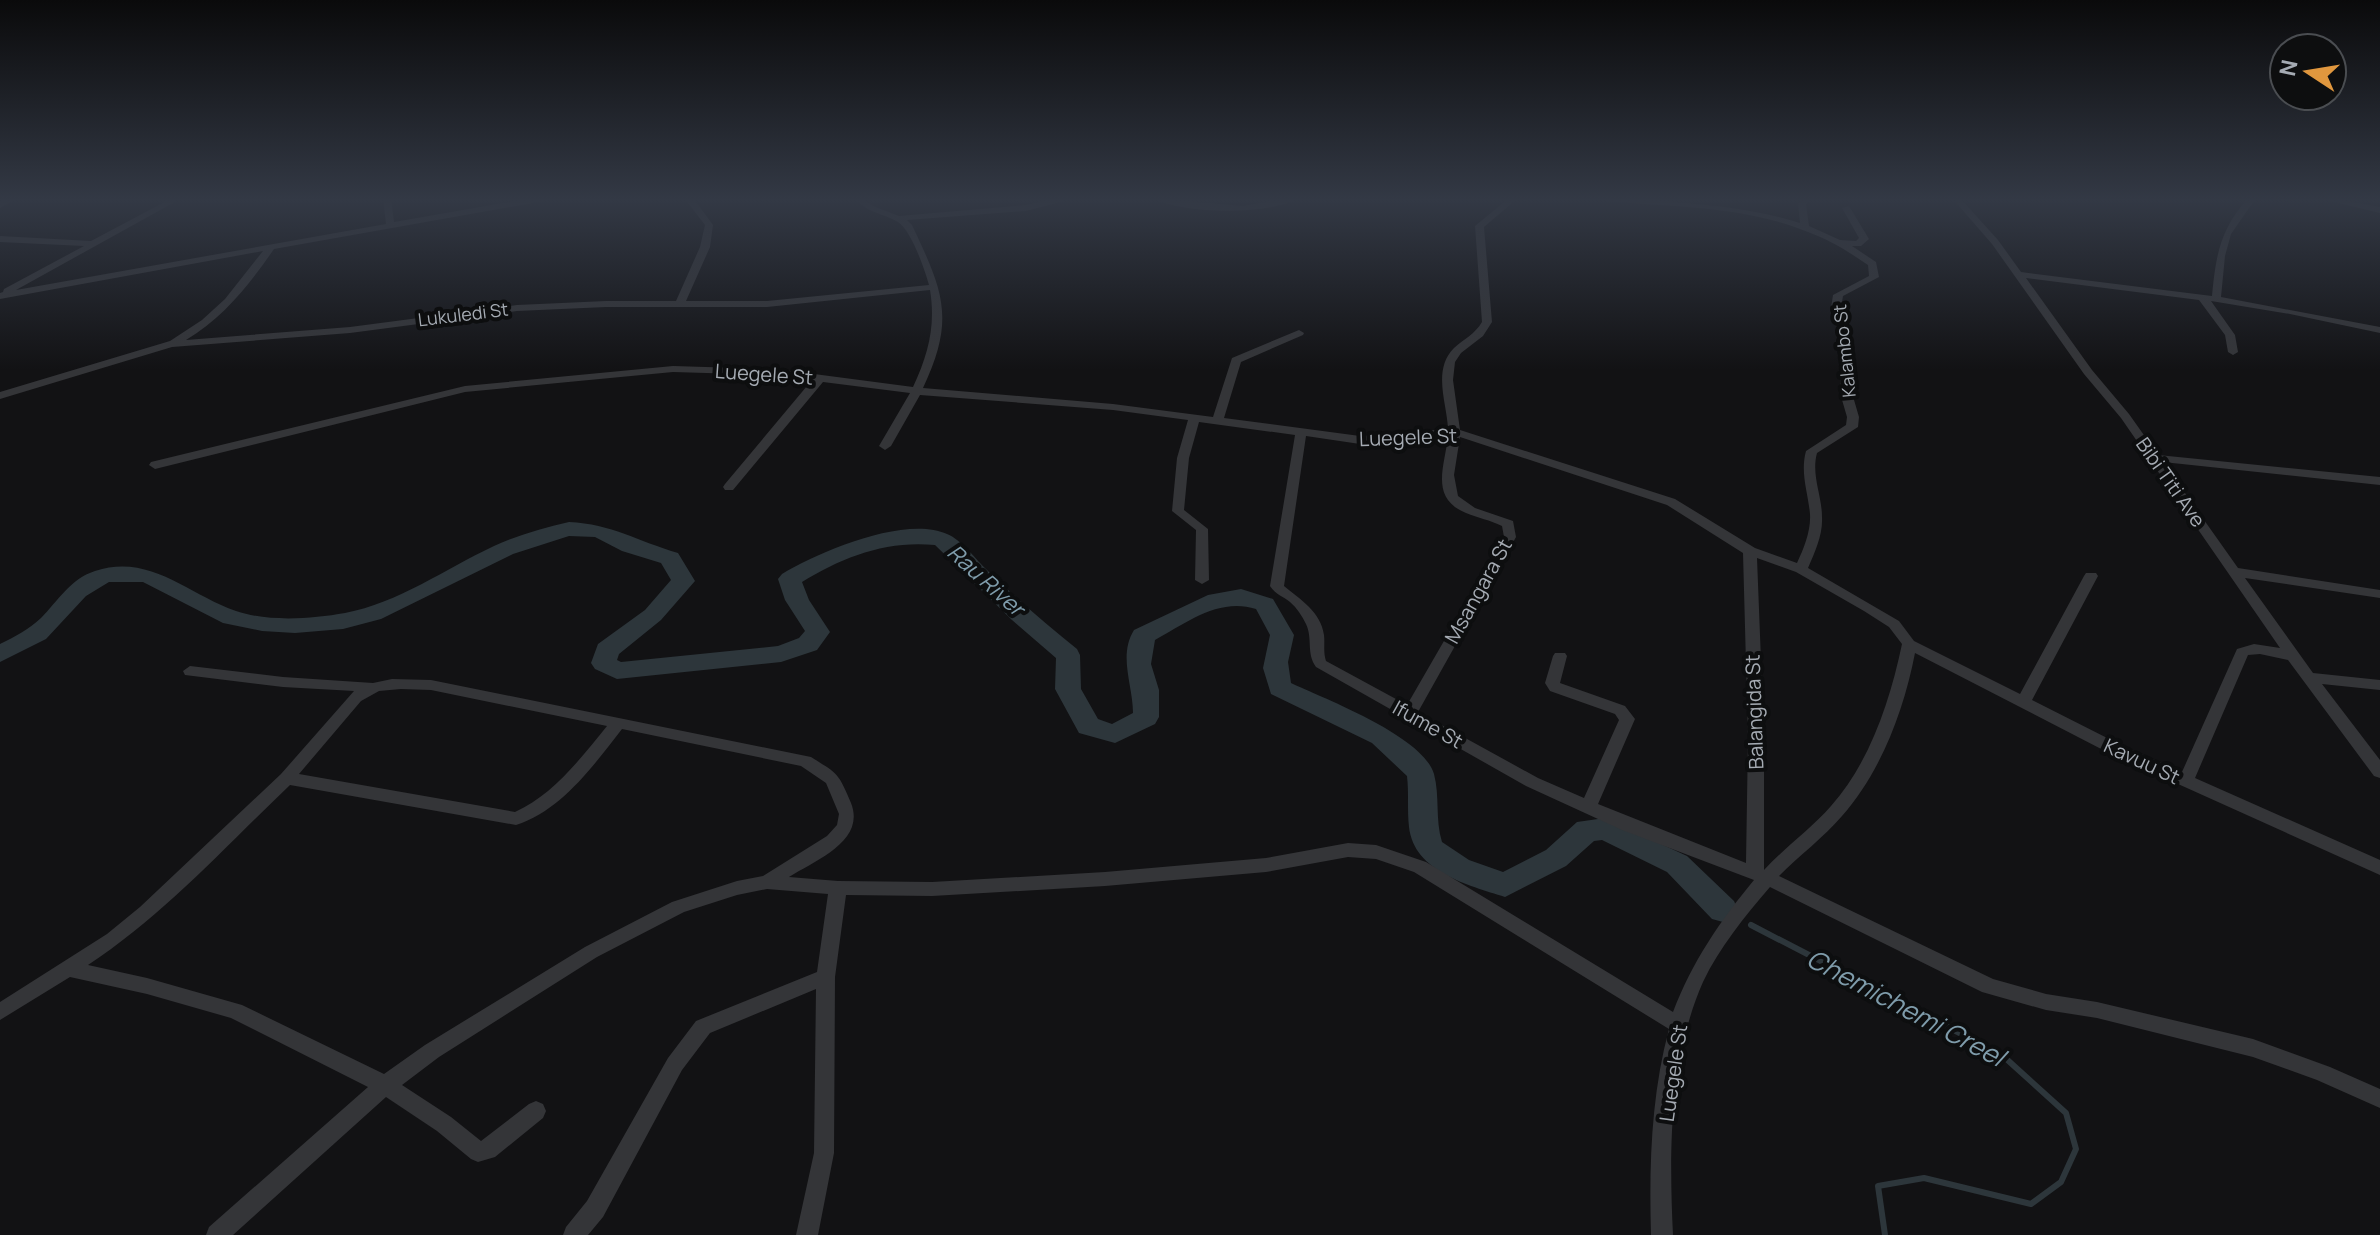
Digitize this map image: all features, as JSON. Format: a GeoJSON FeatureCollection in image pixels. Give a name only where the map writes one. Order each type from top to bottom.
{"type":"FeatureCollection","features":[{"type":"Feature","properties":{"kind":"street"},"geometry":{"type":"LineString","coordinates":[[0,295],[68,256]]}},
{"type":"Feature","properties":{"kind":"street"},"geometry":{"type":"LineString","coordinates":[[0,295],[226,256]]}},
{"type":"Feature","properties":{"kind":"street"},"geometry":{"type":"LineString","coordinates":[[171,344],[201,328],[225,309],[264,256]]}},
{"type":"Feature","properties":{"kind":"street"},"geometry":{"type":"LineString","coordinates":[[680,304],[700,256]]}},
{"type":"Feature","properties":{"kind":"street"},"geometry":{"type":"LineString","coordinates":[[885,446],[917,391],[938,340],[935,287],[921,256]]}},
{"type":"Feature","properties":{"kind":"street","name":"Msangara St"},"geometry":{"type":"LineString","coordinates":[[1410,713],[1510,537],[1508,524],[1474,512],[1452,497],[1448,486],[1455,432],[1448,399],[1449,363],[1456,352],[1483,333],[1487,322],[1481,256]]}},
{"type":"Feature","properties":{"kind":"street","name":"Kalambo St"},"geometry":{"type":"LineString","coordinates":[[1801,569],[1813,542],[1816,516],[1808,462],[1812,451],[1852,427],[1853,422],[1846,393],[1847,340],[1836,302],[1838,295],[1874,277],[1873,264],[1861,256]]}},
{"type":"Feature","properties":{"kind":"street","name":"Bibi Titi Ave"},"geometry":{"type":"LineString","coordinates":[[2004,256],[2155,458],[2293,657],[2380,772]]}},
{"type":"Feature","properties":{"kind":"street"},"geometry":{"type":"LineString","coordinates":[[2216,300],[2221,256]]}},
{"type":"Feature","properties":{"kind":"street"},"geometry":{"type":"LineString","coordinates":[[2016,274],[2203,298],[2325,317],[2380,330]]}},
{"type":"Feature","properties":{"kind":"street","name":"Lukuledi St"},"geometry":{"type":"LineString","coordinates":[[0,396],[171,344],[350,330],[517,308],[767,304],[935,287]]}},
{"type":"Feature","properties":{"kind":"street"},"geometry":{"type":"LineString","coordinates":[[2203,298],[2230,335],[2233,352]]}},
{"type":"Feature","properties":{"kind":"street"},"geometry":{"type":"LineString","coordinates":[[1218,420],[1236,360],[1299,333]]}},
{"type":"Feature","properties":{"kind":"street","name":"Luegele St"},"geometry":{"type":"LineString","coordinates":[[155,465],[465,389],[673,369],[736,370],[917,391],[1195,417],[1360,440],[1455,432],[1653,494],[1750,551],[1801,569],[1894,624],[1909,644],[1894,702],[1865,773],[1843,803],[1761,876],[1709,953],[1677,1024],[1670,1062],[1659,1192],[1662,1235]]}},
{"type":"Feature","properties":{"kind":"street"},"geometry":{"type":"LineString","coordinates":[[729,487],[820,378]]}},
{"type":"Feature","properties":{"kind":"street"},"geometry":{"type":"LineString","coordinates":[[1195,417],[1183,458],[1178,511],[1202,529],[1202,580]]}},
{"type":"Feature","properties":{"kind":"street","name":"Ifume St"},"geometry":{"type":"LineString","coordinates":[[1301,434],[1278,573],[1279,590],[1300,604],[1314,626],[1317,634],[1315,653],[1321,664],[1532,782],[1588,808],[1761,876],[1989,986],[2046,1002],[2097,1010],[2253,1048],[2323,1073],[2380,1099]]}},
{"type":"Feature","properties":{"kind":"street"},"geometry":{"type":"LineString","coordinates":[[2155,458],[2380,481]]}},
{"type":"Feature","properties":{"kind":"street","name":"Balangida St"},"geometry":{"type":"LineString","coordinates":[[1750,551],[1761,876]]}},
{"type":"Feature","properties":{"kind":"street"},"geometry":{"type":"LineString","coordinates":[[2234,572],[2380,594]]}},
{"type":"Feature","properties":{"kind":"street"},"geometry":{"type":"LineString","coordinates":[[2023,703],[2091,576]]}},
{"type":"Feature","properties":{"kind":"street","name":"Kavuu St"},"geometry":{"type":"LineString","coordinates":[[1909,644],[2186,781],[2380,868]]}},
{"type":"Feature","properties":{"kind":"street"},"geometry":{"type":"LineString","coordinates":[[2186,781],[2242,652],[2258,649],[2293,657]]}},
{"type":"Feature","properties":{"kind":"street"},"geometry":{"type":"LineString","coordinates":[[1560,656],[1552,683],[1555,687],[1620,710],[1627,719],[1588,808]]}},
{"type":"Feature","properties":{"kind":"street"},"geometry":{"type":"LineString","coordinates":[[190,671],[283,682],[370,687],[404,683],[431,685],[805,761],[833,779],[847,814],[845,827],[833,841],[767,882]]}},
{"type":"Feature","properties":{"kind":"street"},"geometry":{"type":"LineString","coordinates":[[2309,678],[2380,685]]}},
{"type":"Feature","properties":{"kind":"street"},"geometry":{"type":"LineString","coordinates":[[0,1012],[113,939],[146,912],[287,778],[326,729],[370,687]]}},
{"type":"Feature","properties":{"kind":"street"},"geometry":{"type":"LineString","coordinates":[[287,778],[516,819],[544,802],[618,724]]}},
{"type":"Feature","properties":{"kind":"street"},"geometry":{"type":"LineString","coordinates":[[217,1235],[385,1085],[432,1051],[591,952],[678,907],[767,882],[838,888],[932,889],[1105,879],[1266,865],[1348,850],[1376,852],[1420,867],[1677,1024]]}},
{"type":"Feature","properties":{"kind":"street"},"geometry":{"type":"LineString","coordinates":[[807,1235],[824,1153],[826,977],[838,888]]}},
{"type":"Feature","properties":{"kind":"street"},"geometry":{"type":"LineString","coordinates":[[65,968],[147,986],[235,1011],[385,1085],[444,1124],[478,1152],[488,1150],[536,1111]]}},
{"type":"Feature","properties":{"kind":"street"},"geometry":{"type":"LineString","coordinates":[[574,1235],[595,1209],[692,1039],[703,1027],[826,977]]}},
{"type":"Feature","properties":{"kind":"waterway","name":"Rau River"},"geometry":{"type":"LineString","coordinates":[[0,654],[37,634],[86,584],[105,575],[122,573],[151,577],[217,612],[246,621],[279,625],[328,623],[373,614],[405,601],[505,549],[538,536],[569,529],[601,531],[630,546],[670,558],[683,581],[653,615],[607,650],[604,663],[617,671],[781,654],[808,644],[818,632],[797,600],[790,579],[830,558],[873,543],[903,537],[941,539],[1020,615],[1068,655],[1068,689],[1088,726],[1115,734],[1146,717],[1146,690],[1138,664],[1143,636],[1208,602],[1241,596],[1265,604],[1282,635],[1275,662],[1280,688],[1381,736],[1420,772],[1424,797],[1423,826],[1429,848],[1459,868],[1505,885],[1556,858],[1587,830],[1605,829],[1677,864],[1723,910]]}},
{"type":"Feature","properties":{"kind":"waterway","name":"Chemichemi Creel"},"geometry":{"type":"LineString","coordinates":[[1751,925],[2002,1055],[2066,1113],[2076,1149],[2061,1182],[2031,1204],[1924,1178],[1878,1186],[1885,1235]]}}]}
